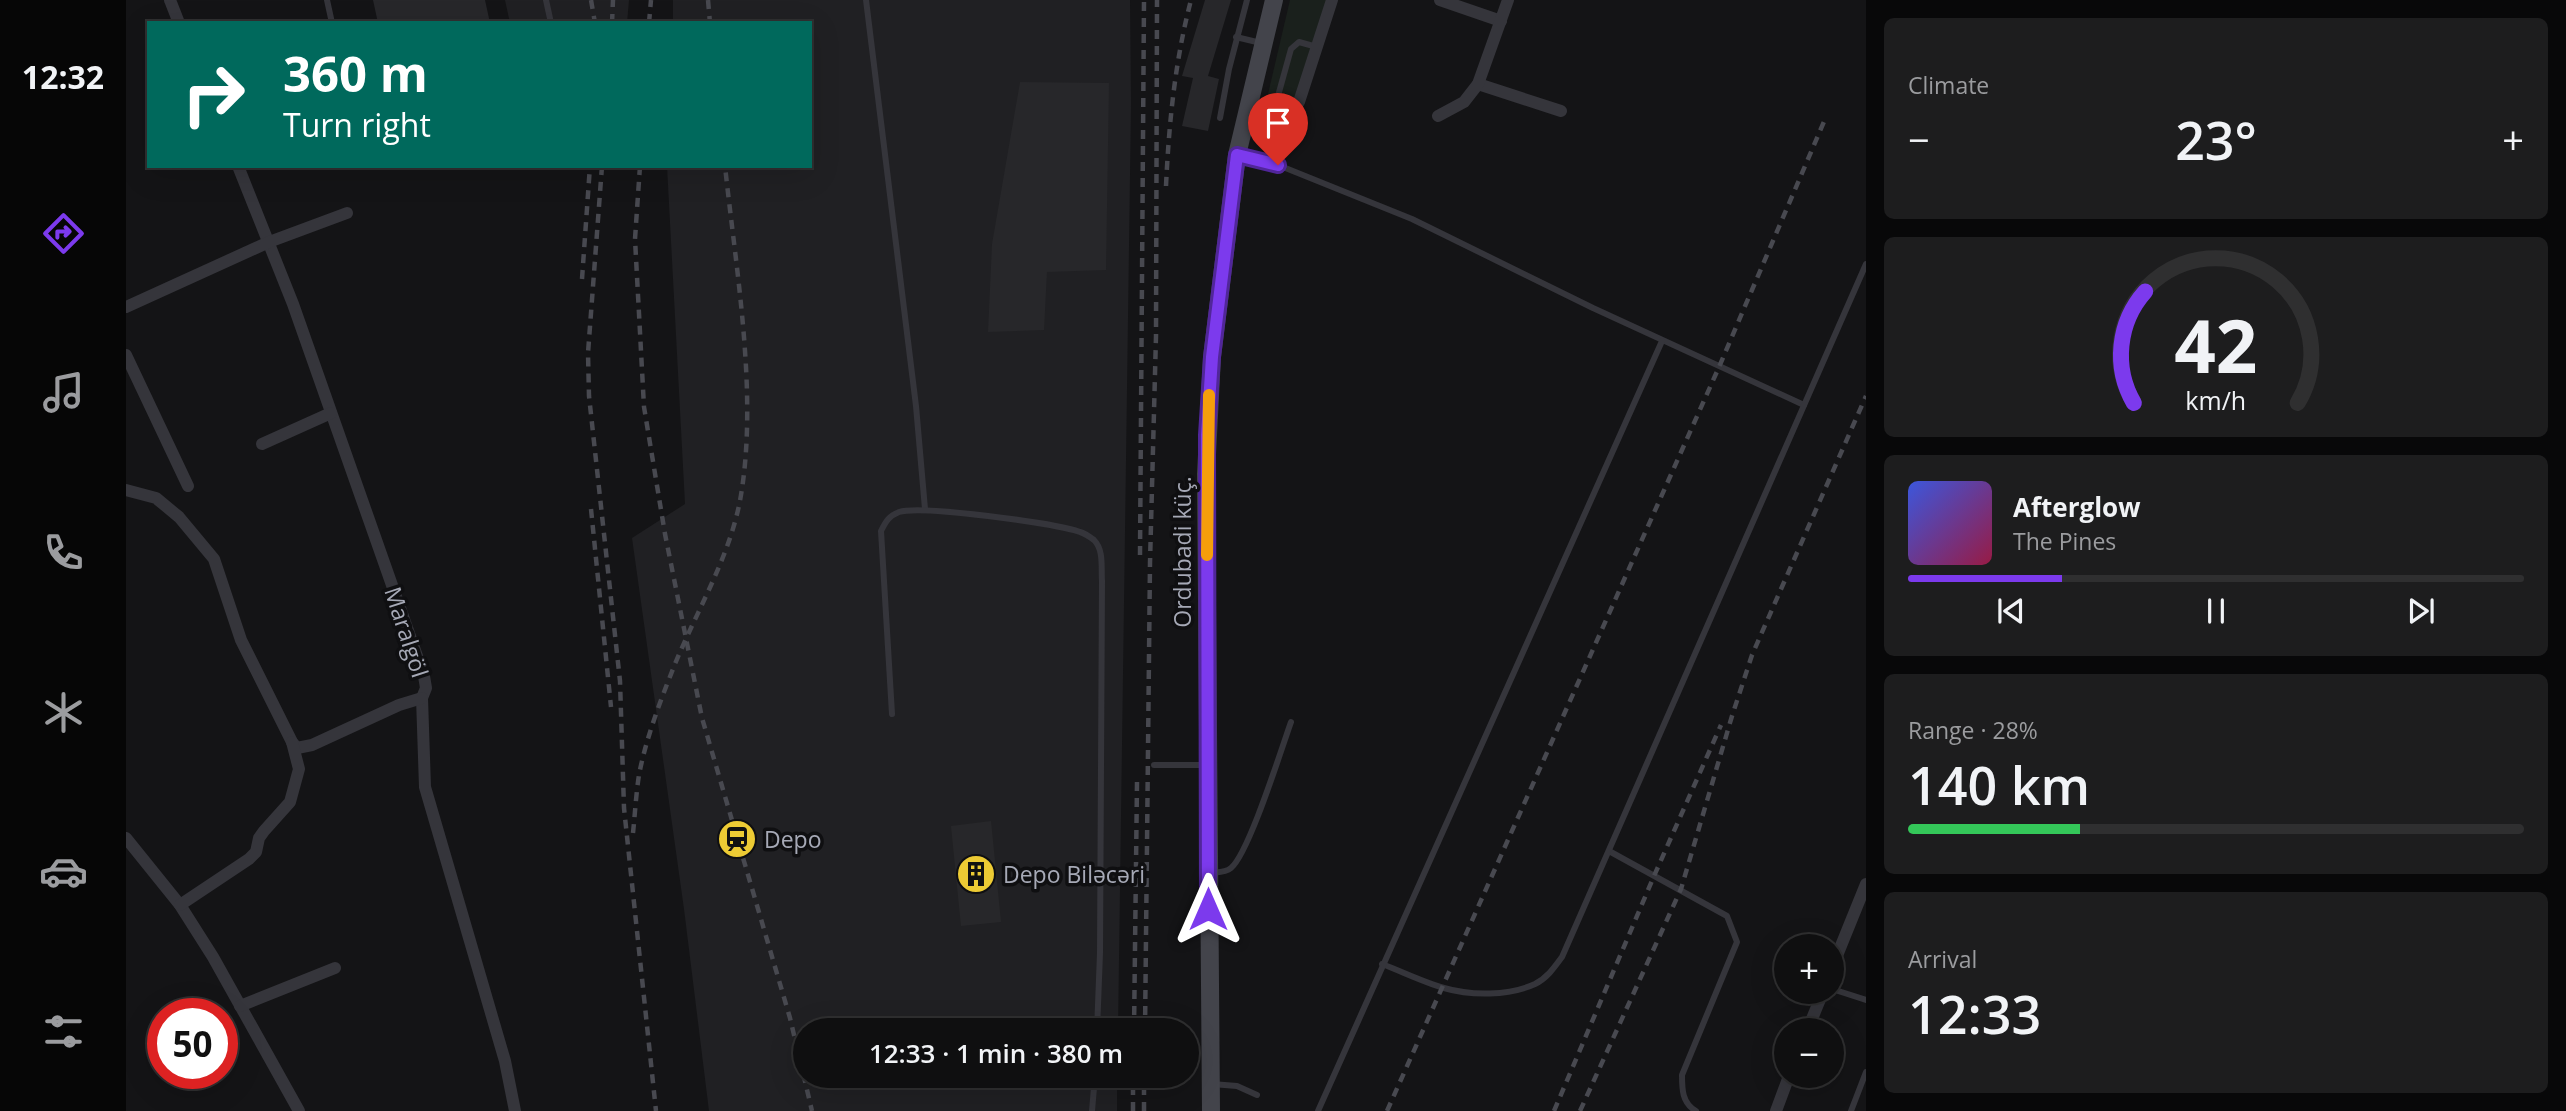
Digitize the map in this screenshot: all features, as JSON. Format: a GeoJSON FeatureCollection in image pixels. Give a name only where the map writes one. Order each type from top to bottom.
{"type":"FeatureCollection","features":[{"type":"Feature","properties":{"kind":"main road","name":"Ordubadi küç."},"geometry":{"type":"LineString","coordinates":[[1211,1111],[1208,423],[1212,357],[1237,155],[1274,0]]}},
{"type":"Feature","properties":{"kind":"street"},"geometry":{"type":"LineString","coordinates":[[170,0],[178,21]]}},
{"type":"Feature","properties":{"kind":"street"},"geometry":{"type":"LineString","coordinates":[[1299,102],[1332,0]]}},
{"type":"Feature","properties":{"kind":"street"},"geometry":{"type":"LineString","coordinates":[[1440,0],[1501,21]]}},
{"type":"Feature","properties":{"kind":"street"},"geometry":{"type":"LineString","coordinates":[[1438,116],[1464,102],[1478,84],[1508,0]]}},
{"type":"Feature","properties":{"kind":"street"},"geometry":{"type":"LineString","coordinates":[[1478,84],[1561,111]]}},
{"type":"Feature","properties":{"kind":"street","name":"Maralgöl"},"geometry":{"type":"LineString","coordinates":[[239,168],[270,242],[424,676],[426,688],[422,698],[425,788],[505,1061],[515,1111]]}},
{"type":"Feature","properties":{"kind":"street"},"geometry":{"type":"LineString","coordinates":[[126,307],[270,242],[347,213]]}},
{"type":"Feature","properties":{"kind":"street"},"geometry":{"type":"LineString","coordinates":[[126,355],[188,486]]}},
{"type":"Feature","properties":{"kind":"street"},"geometry":{"type":"LineString","coordinates":[[262,444],[331,413]]}},
{"type":"Feature","properties":{"kind":"street"},"geometry":{"type":"LineString","coordinates":[[126,491],[156,498],[179,517],[214,559],[242,640],[292,742],[299,769],[290,802],[258,838],[256,852],[180,905]]}},
{"type":"Feature","properties":{"kind":"street"},"geometry":{"type":"LineString","coordinates":[[292,742],[297,748],[312,745],[399,705],[422,698]]}},
{"type":"Feature","properties":{"kind":"street"},"geometry":{"type":"LineString","coordinates":[[126,838],[180,905],[299,1111]]}},
{"type":"Feature","properties":{"kind":"street"},"geometry":{"type":"LineString","coordinates":[[1844,938],[1866,884]]}},
{"type":"Feature","properties":{"kind":"street"},"geometry":{"type":"LineString","coordinates":[[240,1006],[335,968]]}},
{"type":"Feature","properties":{"kind":"street"},"geometry":{"type":"LineString","coordinates":[[1776,1111],[1785,1088]]}},
{"type":"Feature","properties":{"kind":"lane"},"geometry":{"type":"LineString","coordinates":[[327,0],[332,21]]}},
{"type":"Feature","properties":{"kind":"lane"},"geometry":{"type":"LineString","coordinates":[[546,0],[551,21]]}},
{"type":"Feature","properties":{"kind":"lane"},"geometry":{"type":"LineString","coordinates":[[866,0],[916,406],[925,509]]}},
{"type":"Feature","properties":{"kind":"lane"},"geometry":{"type":"LineString","coordinates":[[1220,118],[1236,37],[1247,0]]}},
{"type":"Feature","properties":{"kind":"lane"},"geometry":{"type":"LineString","coordinates":[[1236,37],[1263,44]]}},
{"type":"Feature","properties":{"kind":"lane"},"geometry":{"type":"LineString","coordinates":[[1271,121],[1291,49],[1299,42],[1317,47]]}},
{"type":"Feature","properties":{"kind":"lane"},"geometry":{"type":"LineString","coordinates":[[1237,155],[1278,165],[1412,219],[1662,341],[1804,405]]}},
{"type":"Feature","properties":{"kind":"lane"},"geometry":{"type":"LineString","coordinates":[[1382,964],[1460,992],[1499,992],[1535,984],[1551,973],[1562,957],[1866,264]]}},
{"type":"Feature","properties":{"kind":"lane"},"geometry":{"type":"LineString","coordinates":[[1318,1111],[1662,341]]}},
{"type":"Feature","properties":{"kind":"lane"},"geometry":{"type":"LineString","coordinates":[[892,714],[881,531],[889,517],[902,511],[925,509],[1082,532],[1095,541],[1101,554],[1098,1018]]}},
{"type":"Feature","properties":{"kind":"lane"},"geometry":{"type":"LineString","coordinates":[[1208,873],[1227,871],[1238,861],[1291,722]]}},
{"type":"Feature","properties":{"kind":"lane"},"geometry":{"type":"LineString","coordinates":[[1154,765],[1208,764]]}},
{"type":"Feature","properties":{"kind":"lane"},"geometry":{"type":"LineString","coordinates":[[1609,851],[1727,916],[1734,930],[1737,942],[1682,1074],[1682,1092],[1689,1107],[1696,1111]]}},
{"type":"Feature","properties":{"kind":"lane"},"geometry":{"type":"LineString","coordinates":[[1844,993],[1866,1000]]}},
{"type":"Feature","properties":{"kind":"lane"},"geometry":{"type":"LineString","coordinates":[[1852,1111],[1866,1072]]}},
{"type":"Feature","properties":{"kind":"lane"},"geometry":{"type":"LineString","coordinates":[[1210,1084],[1237,1086],[1257,1095]]}},
{"type":"Feature","properties":{"kind":"lane"},"geometry":{"type":"LineString","coordinates":[[1092,1111],[1094,1088]]}},
{"type":"Feature","properties":{"kind":"shaded area"},"geometry":{"type":"Polygon","coordinates":[[[505,0],[629,0],[627,21],[510,21],[505,0]]]}},
{"type":"Feature","properties":{"kind":"shaded area"},"geometry":{"type":"Polygon","coordinates":[[[673,0],[1130,0],[1131,104],[1118,1018],[793,1018],[793,1088],[1117,1088],[1117,1111],[709,1111],[684,909],[632,538],[685,504],[667,168],[812,168],[812,21],[673,21],[673,0]]]}},
{"type":"Feature","properties":{"kind":"shaded area"},"geometry":{"type":"Polygon","coordinates":[[[1290,0],[1328,0],[1280,146],[1257,141],[1290,0]]]}},
{"type":"Feature","properties":{"kind":"building"},"geometry":{"type":"Polygon","coordinates":[[[373,0],[485,0],[490,21],[378,21],[373,0]]]}},
{"type":"Feature","properties":{"kind":"building"},"geometry":{"type":"Polygon","coordinates":[[[1205,0],[1231,0],[1208,76],[1219,79],[1208,131],[1182,126],[1193,78],[1182,76],[1205,0]]]}},
{"type":"Feature","properties":{"kind":"building"},"geometry":{"type":"Polygon","coordinates":[[[1020,82],[1109,83],[1106,270],[1047,272],[1044,330],[988,332],[992,244],[1020,82]]]}},
{"type":"Feature","properties":{"kind":"building","name":"Depo Biləcəri"},"geometry":{"type":"Polygon","coordinates":[[[991,821],[1001,922],[961,926],[951,826],[991,821]]]}},
{"type":"Feature","properties":{"kind":"railway"},"geometry":{"type":"LineString","coordinates":[[591,0],[595,21]]}},
{"type":"Feature","properties":{"kind":"railway"},"geometry":{"type":"LineString","coordinates":[[612,21],[613,0]]}},
{"type":"Feature","properties":{"kind":"railway"},"geometry":{"type":"LineString","coordinates":[[649,21],[651,0]]}},
{"type":"Feature","properties":{"kind":"railway"},"geometry":{"type":"LineString","coordinates":[[708,0],[710,21]]}},
{"type":"Feature","properties":{"kind":"railway"},"geometry":{"type":"LineString","coordinates":[[1140,555],[1144,0]]}},
{"type":"Feature","properties":{"kind":"railway"},"geometry":{"type":"LineString","coordinates":[[1145,1018],[1150,563],[1156,336],[1157,0]]}},
{"type":"Feature","properties":{"kind":"railway"},"geometry":{"type":"LineString","coordinates":[[1166,186],[1174,92],[1191,0]]}},
{"type":"Feature","properties":{"kind":"railway"},"geometry":{"type":"LineString","coordinates":[[1387,1111],[1719,367],[1826,117]]}},
{"type":"Feature","properties":{"kind":"railway"},"geometry":{"type":"LineString","coordinates":[[582,279],[590,168]]}},
{"type":"Feature","properties":{"kind":"railway"},"geometry":{"type":"LineString","coordinates":[[602,168],[588,353],[589,396],[620,681],[624,808],[656,1111]]}},
{"type":"Feature","properties":{"kind":"railway"},"geometry":{"type":"LineString","coordinates":[[640,168],[635,239],[644,407],[665,534],[702,718],[790,1018],[812,1111]]}},
{"type":"Feature","properties":{"kind":"railway"},"geometry":{"type":"LineString","coordinates":[[633,833],[639,775],[650,733],[675,664],[722,560],[741,495],[747,415],[744,331],[725,168]]}},
{"type":"Feature","properties":{"kind":"railway"},"geometry":{"type":"LineString","coordinates":[[1580,1111],[1681,889],[1752,655],[1866,396]]}},
{"type":"Feature","properties":{"kind":"railway"},"geometry":{"type":"LineString","coordinates":[[591,509],[611,707]]}},
{"type":"Feature","properties":{"kind":"railway"},"geometry":{"type":"LineString","coordinates":[[1554,1111],[1721,725]]}},
{"type":"Feature","properties":{"kind":"railway"},"geometry":{"type":"LineString","coordinates":[[1134,1018],[1137,782]]}},
{"type":"Feature","properties":{"kind":"railway"},"geometry":{"type":"LineString","coordinates":[[1133,1088],[1133,1111]]}},
{"type":"Feature","properties":{"kind":"railway"},"geometry":{"type":"LineString","coordinates":[[1144,1088],[1144,1111]]}},
{"type":"Feature","properties":{"kind":"slow traffic"},"geometry":{"type":"LineString","coordinates":[[1207,555],[1209,395]]}},
{"type":"Feature","properties":{"kind":"place","name":"Depo"},"geometry":{"type":"Point","coordinates":[737,839]}},
{"type":"Feature","properties":{"kind":"place","name":"Depo Biləcəri"},"geometry":{"type":"Point","coordinates":[976,874]}},
{"type":"Feature","properties":{"kind":"route"},"geometry":{"type":"LineString","coordinates":[[1208,909],[1206,474],[1209,386],[1237,155],[1278,165]]}}]}
